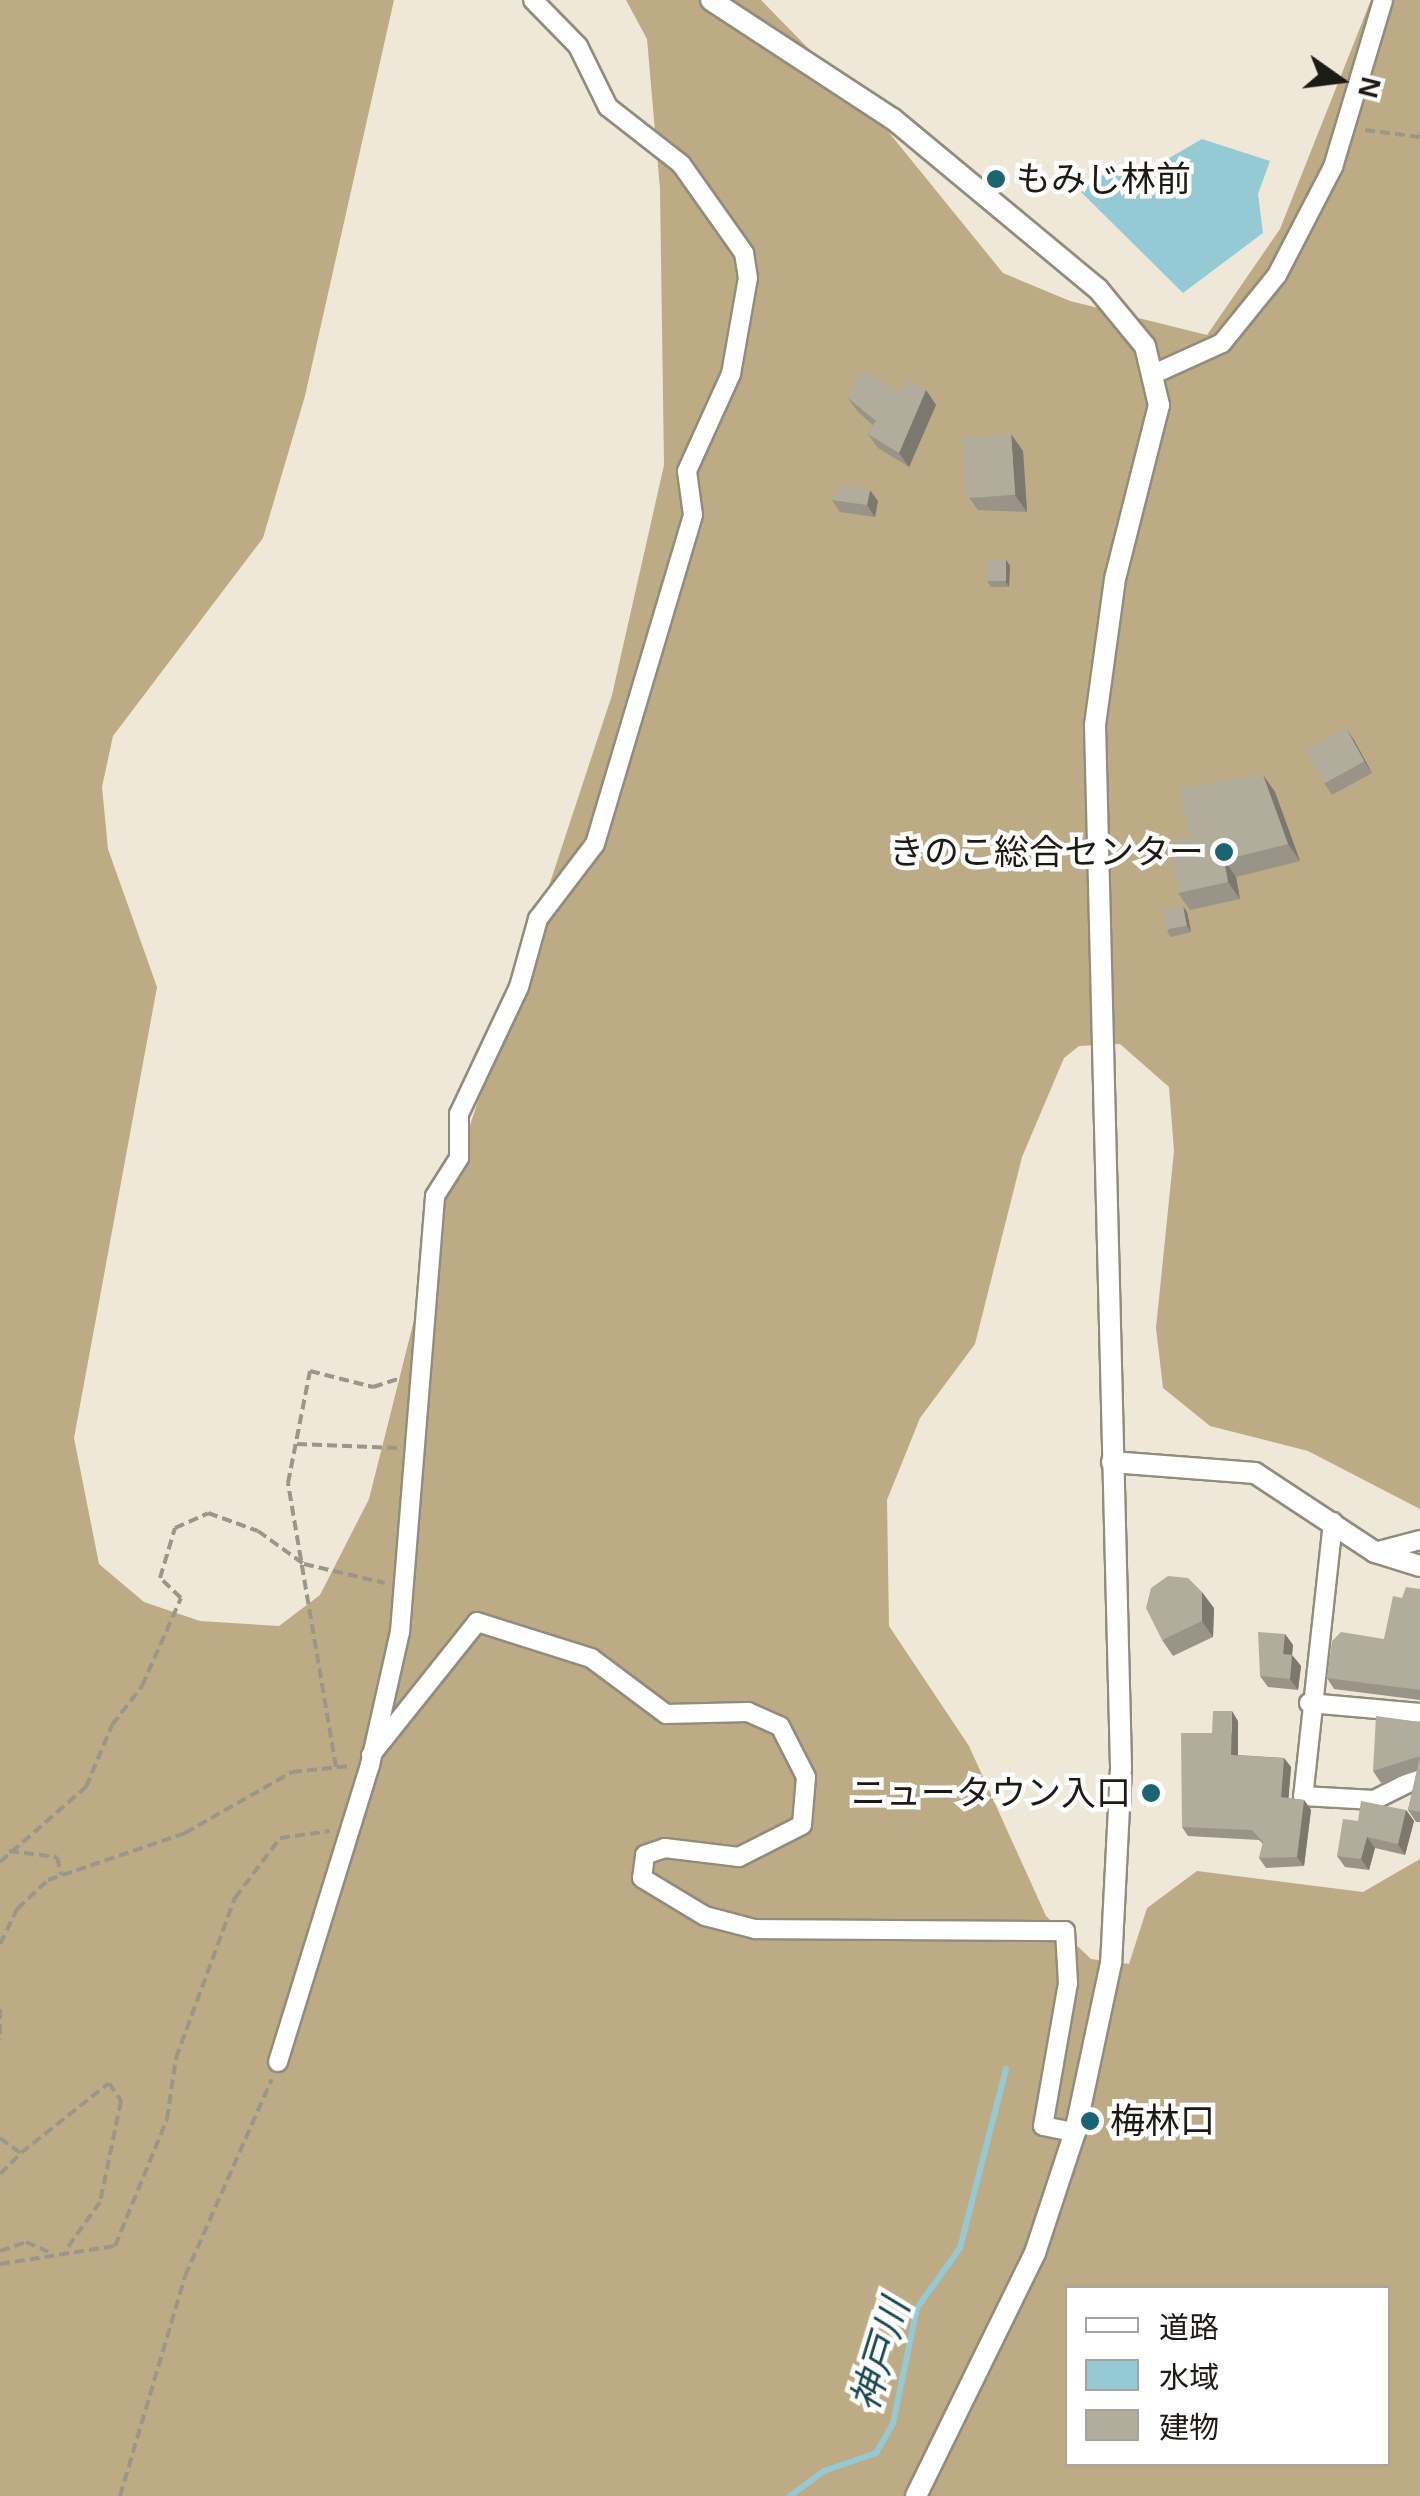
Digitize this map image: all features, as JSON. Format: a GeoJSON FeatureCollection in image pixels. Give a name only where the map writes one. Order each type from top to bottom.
{"type":"FeatureCollection","features":[{"type":"Feature","properties":{"kind":"street"},"geometry":{"type":"LineString","coordinates":[[278,2062],[345,1829],[371,1760],[406,1587],[416,1451],[417,1373],[433,1276],[432,1207],[461,1152],[458,1114],[519,986],[544,908],[595,844],[693,515],[687,471],[731,374],[748,278],[744,253],[681,164],[608,106],[578,46],[532,0]]}},
{"type":"Feature","properties":{"kind":"street"},"geometry":{"type":"LineString","coordinates":[[711,0],[893,119],[1078,271],[1134,327],[1156,373],[1157,430],[1115,579],[1095,725],[1120,1836],[1111,1963],[1075,2132],[1035,2254],[916,2496]]}},
{"type":"Feature","properties":{"kind":"street"},"geometry":{"type":"LineString","coordinates":[[1156,373],[1236,331],[1277,275],[1346,130],[1384,0]]}},
{"type":"Feature","properties":{"kind":"street"},"geometry":{"type":"LineString","coordinates":[[1112,1462],[1255,1473],[1376,1552],[1420,1566]]}},
{"type":"Feature","properties":{"kind":"street"},"geometry":{"type":"LineString","coordinates":[[1333,1522],[1309,1703],[1303,1796],[1374,1800],[1420,1777]]}},
{"type":"Feature","properties":{"kind":"street"},"geometry":{"type":"LineString","coordinates":[[1376,1552],[1420,1540]]}},
{"type":"Feature","properties":{"kind":"street"},"geometry":{"type":"LineString","coordinates":[[371,1760],[477,1622],[591,1658],[666,1714],[748,1712],[780,1726],[806,1777],[802,1825],[739,1857],[666,1848],[645,1855],[642,1878],[705,1916],[755,1928],[1065,1931],[1068,1983],[1043,2126],[1075,2132]]}},
{"type":"Feature","properties":{"kind":"street"},"geometry":{"type":"LineString","coordinates":[[1309,1703],[1420,1713]]}},
{"type":"Feature","properties":{"kind":"path"},"geometry":{"type":"LineString","coordinates":[[1346,130],[1420,137]]}},
{"type":"Feature","properties":{"kind":"path"},"geometry":{"type":"LineString","coordinates":[[336,1767],[288,1483],[310,1371],[374,1387],[417,1373]]}},
{"type":"Feature","properties":{"kind":"path"},"geometry":{"type":"LineString","coordinates":[[296,1445],[416,1451]]}},
{"type":"Feature","properties":{"kind":"path"},"geometry":{"type":"LineString","coordinates":[[0,1862],[86,1787],[112,1724],[142,1686],[181,1598],[160,1578],[175,1528],[208,1514],[258,1531],[301,1562],[406,1587]]}},
{"type":"Feature","properties":{"kind":"path"},"geometry":{"type":"LineString","coordinates":[[0,1944],[17,1909],[60,1875],[186,1833],[292,1772],[371,1760]]}},
{"type":"Feature","properties":{"kind":"path"},"geometry":{"type":"LineString","coordinates":[[0,2264],[52,2254],[104,2252],[122,2235],[235,1898],[280,1838],[345,1829]]}},
{"type":"Feature","properties":{"kind":"path"},"geometry":{"type":"LineString","coordinates":[[9,1851],[57,1857],[60,1875]]}},
{"type":"Feature","properties":{"kind":"path"},"geometry":{"type":"LineString","coordinates":[[0,2009],[0,2040]]}},
{"type":"Feature","properties":{"kind":"path"},"geometry":{"type":"LineString","coordinates":[[120,2496],[185,2276],[278,2062]]}},
{"type":"Feature","properties":{"kind":"path"},"geometry":{"type":"LineString","coordinates":[[0,2174],[109,2083],[120,2102],[116,2153],[100,2202],[64,2254]]}},
{"type":"Feature","properties":{"kind":"path"},"geometry":{"type":"LineString","coordinates":[[0,2138],[21,2153]]}},
{"type":"Feature","properties":{"kind":"path"},"geometry":{"type":"LineString","coordinates":[[0,2250],[26,2242],[52,2254]]}},
{"type":"Feature","properties":{"kind":"shaded area"},"geometry":{"type":"Polygon","coordinates":[[[0,0],[394,0],[305,396],[263,538],[113,736],[102,787],[108,849],[157,987],[74,1438],[99,1564],[144,1602],[200,1621],[279,1626],[320,1595],[369,1499],[441,1213],[612,695],[664,465],[660,189],[647,39],[626,0],[761,0],[882,124],[1003,273],[1070,301],[1207,335],[1280,229],[1371,0],[1420,0],[1420,1509],[1308,1451],[1210,1426],[1163,1388],[1156,1328],[1174,1151],[1169,1087],[1120,1044],[1079,1046],[1064,1058],[1022,1157],[975,1344],[920,1418],[887,1500],[889,1626],[969,1746],[1046,1916],[1091,1959],[1129,1964],[1147,1908],[1197,1871],[1363,1892],[1420,1859],[1420,2496],[0,2496],[0,0]]]}},
{"type":"Feature","properties":{"kind":"water"},"geometry":{"type":"Polygon","coordinates":[[[1202,139],[1270,161],[1258,194],[1263,233],[1183,293],[1081,192],[1099,176],[1152,168],[1202,139]]]}},
{"type":"Feature","properties":{"kind":"building"},"geometry":{"type":"Polygon","coordinates":[[[861,370],[901,391],[908,379],[926,390],[899,453],[868,434],[876,421],[847,397],[861,370]]]}},
{"type":"Feature","properties":{"kind":"building"},"geometry":{"type":"Polygon","coordinates":[[[1011,434],[1015,495],[966,498],[962,437],[1011,434]]]}},
{"type":"Feature","properties":{"kind":"building"},"geometry":{"type":"Polygon","coordinates":[[[841,485],[870,490],[867,505],[832,500],[841,485]]]}},
{"type":"Feature","properties":{"kind":"building"},"geometry":{"type":"Polygon","coordinates":[[[987,560],[1006,560],[1006,581],[987,581],[987,560]]]}},
{"type":"Feature","properties":{"kind":"building"},"geometry":{"type":"Polygon","coordinates":[[[1346,728],[1364,761],[1324,784],[1306,750],[1346,728]]]}},
{"type":"Feature","properties":{"kind":"building"},"geometry":{"type":"Polygon","coordinates":[[[1263,775],[1288,844],[1224,860],[1228,882],[1178,893],[1171,854],[1175,840],[1189,837],[1179,788],[1263,775]]]}},
{"type":"Feature","properties":{"kind":"building"},"geometry":{"type":"Polygon","coordinates":[[[1183,906],[1187,926],[1165,930],[1161,910],[1183,906]]]}},
{"type":"Feature","properties":{"kind":"building"},"geometry":{"type":"Polygon","coordinates":[[[1168,1576],[1188,1578],[1202,1592],[1202,1621],[1162,1640],[1146,1608],[1151,1588],[1168,1576]]]}},
{"type":"Feature","properties":{"kind":"building"},"geometry":{"type":"Polygon","coordinates":[[[1406,1587],[1420,1589],[1420,1690],[1327,1678],[1332,1641],[1341,1632],[1384,1639],[1393,1596],[1402,1598],[1406,1587]]]}},
{"type":"Feature","properties":{"kind":"building"},"geometry":{"type":"Polygon","coordinates":[[[1258,1632],[1285,1634],[1283,1654],[1292,1655],[1290,1679],[1260,1676],[1258,1632]]]}},
{"type":"Feature","properties":{"kind":"building"},"geometry":{"type":"Polygon","coordinates":[[[1213,1711],[1232,1711],[1231,1755],[1284,1758],[1281,1797],[1304,1800],[1297,1857],[1259,1858],[1263,1842],[1252,1830],[1182,1827],[1181,1733],[1212,1733],[1213,1711]]]}},
{"type":"Feature","properties":{"kind":"building"},"geometry":{"type":"Polygon","coordinates":[[[1376,1716],[1420,1722],[1420,1756],[1373,1771],[1376,1716]]]}},
{"type":"Feature","properties":{"kind":"building"},"geometry":{"type":"Polygon","coordinates":[[[1420,1756],[1420,1812],[1408,1810],[1420,1756]]]}},
{"type":"Feature","properties":{"kind":"building"},"geometry":{"type":"Polygon","coordinates":[[[1361,1801],[1406,1810],[1398,1844],[1367,1837],[1361,1859],[1337,1856],[1343,1819],[1358,1821],[1361,1801]]]}},
{"type":"Feature","properties":{"kind":"waterway","name":"神戸川"},"geometry":{"type":"LineString","coordinates":[[790,2496],[824,2471],[876,2453],[893,2423],[917,2308],[960,2248],[1006,2069]]}},
{"type":"Feature","properties":{"kind":"place","name":"もみじ林前"},"geometry":{"type":"Point","coordinates":[996,179]}},
{"type":"Feature","properties":{"kind":"place","name":"きのこ総合センター"},"geometry":{"type":"Point","coordinates":[1224,852]}},
{"type":"Feature","properties":{"kind":"place","name":"ニュータウン入口"},"geometry":{"type":"Point","coordinates":[1151,1793]}},
{"type":"Feature","properties":{"kind":"place","name":"梅林口"},"geometry":{"type":"Point","coordinates":[1090,2121]}}]}
